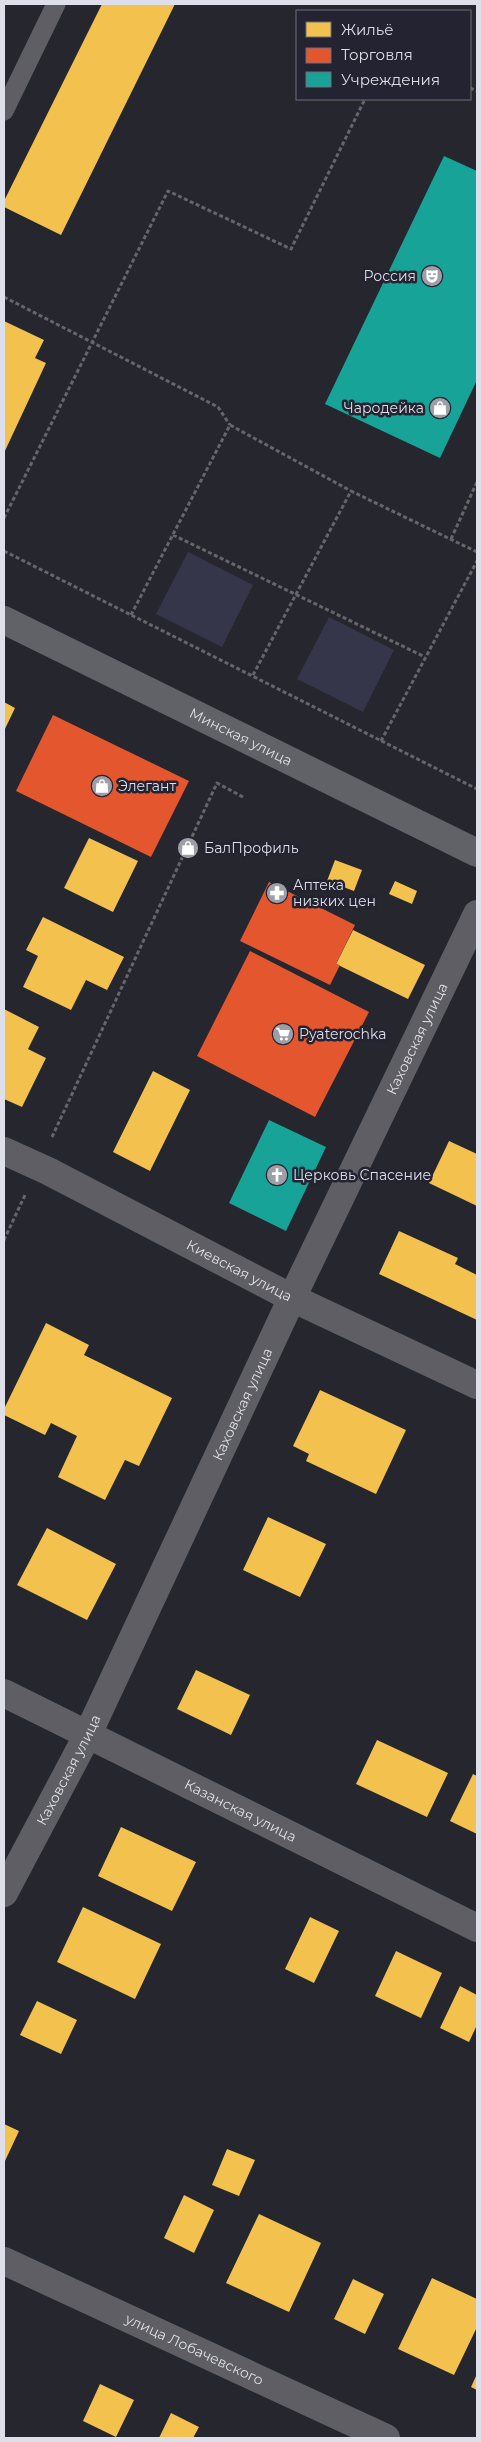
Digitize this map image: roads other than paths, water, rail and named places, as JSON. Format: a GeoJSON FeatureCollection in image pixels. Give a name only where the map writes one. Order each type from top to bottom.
{"type":"FeatureCollection","features":[{"type":"Feature","properties":{"kind":"main road","name":"Минская улица"},"geometry":{"type":"LineString","coordinates":[[4,620],[477,852]]}},
{"type":"Feature","properties":{"kind":"street","name":"Каховская улица"},"geometry":{"type":"LineString","coordinates":[[4,1893],[87,1736],[292,1298],[477,914]]}},
{"type":"Feature","properties":{"kind":"street","name":"Киевская улица"},"geometry":{"type":"LineString","coordinates":[[4,1150],[292,1298],[477,1385]]}},
{"type":"Feature","properties":{"kind":"street","name":"Казанская улица"},"geometry":{"type":"LineString","coordinates":[[4,1693],[87,1736],[477,1928]]}},
{"type":"Feature","properties":{"kind":"street","name":"улица Лобачевского"},"geometry":{"type":"LineString","coordinates":[[4,2261],[386,2438]]}},
{"type":"Feature","properties":{"kind":"lane"},"geometry":{"type":"LineString","coordinates":[[4,111],[56,4]]}},
{"type":"Feature","properties":{"kind":"place","name":"Россия"},"geometry":{"type":"Point","coordinates":[432,276]}},
{"type":"Feature","properties":{"kind":"place","name":"Чародейка"},"geometry":{"type":"Point","coordinates":[440,408]}},
{"type":"Feature","properties":{"kind":"place","name":"Элегант"},"geometry":{"type":"Point","coordinates":[102,786]}},
{"type":"Feature","properties":{"kind":"place","name":"БалПрофиль"},"geometry":{"type":"Point","coordinates":[188,848]}},
{"type":"Feature","properties":{"kind":"place","name":"Аптека низких цен"},"geometry":{"type":"Point","coordinates":[277,893]}},
{"type":"Feature","properties":{"kind":"place","name":"Pyaterochka"},"geometry":{"type":"Point","coordinates":[283,1034]}},
{"type":"Feature","properties":{"kind":"place","name":"Церковь Спасение"},"geometry":{"type":"Point","coordinates":[277,1175]}}]}
